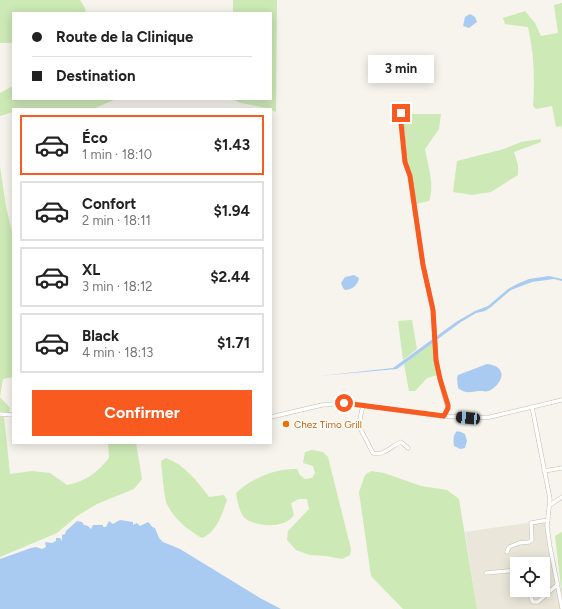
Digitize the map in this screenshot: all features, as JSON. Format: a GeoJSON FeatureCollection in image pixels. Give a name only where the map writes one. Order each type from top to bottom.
{"type":"FeatureCollection","features":[{"type":"Feature","properties":{"kind":"street"},"geometry":{"type":"LineString","coordinates":[[401,113],[405,162],[410,176],[423,265],[433,310],[436,357],[439,375],[448,405],[444,416]]}},
{"type":"Feature","properties":{"kind":"street"},"geometry":{"type":"LineString","coordinates":[[272,417],[322,405],[344,403],[444,416],[468,418],[486,417],[562,400]]}},
{"type":"Feature","properties":{"kind":"street"},"geometry":{"type":"LineString","coordinates":[[363,405],[360,428],[373,453],[377,454],[390,449],[401,442],[408,448]]}},
{"type":"Feature","properties":{"kind":"street"},"geometry":{"type":"LineString","coordinates":[[532,407],[550,505],[548,520],[550,547],[562,608]]}},
{"type":"Feature","properties":{"kind":"street"},"geometry":{"type":"LineString","coordinates":[[0,414],[12,415]]}},
{"type":"Feature","properties":{"kind":"street"},"geometry":{"type":"LineString","coordinates":[[544,471],[562,468]]}},
{"type":"Feature","properties":{"kind":"street"},"geometry":{"type":"LineString","coordinates":[[550,505],[562,497]]}},
{"type":"Feature","properties":{"kind":"street"},"geometry":{"type":"LineString","coordinates":[[507,552],[510,546],[532,540],[531,523],[548,520]]}},
{"type":"Feature","properties":{"kind":"street"},"geometry":{"type":"LineString","coordinates":[[486,573],[510,571]]}},
{"type":"Feature","properties":{"kind":"street"},"geometry":{"type":"LineString","coordinates":[[550,591],[558,584]]}},
{"type":"Feature","properties":{"kind":"street"},"geometry":{"type":"LineString","coordinates":[[531,597],[533,602],[538,602],[544,597]]}},
{"type":"Feature","properties":{"kind":"shaded area"},"geometry":{"type":"Polygon","coordinates":[[[546,520],[562,609],[477,609],[465,532],[546,520]]]}},
{"type":"Feature","properties":{"kind":"green space"},"geometry":{"type":"Polygon","coordinates":[[[0,0],[80,0],[85,8],[86,12],[12,12],[12,43],[0,43],[0,0]]]}},
{"type":"Feature","properties":{"kind":"green space"},"geometry":{"type":"Polygon","coordinates":[[[233,0],[277,0],[276,112],[272,110],[272,108],[241,103],[234,100],[272,100],[272,12],[233,12],[233,0]]]}},
{"type":"Feature","properties":{"kind":"green space"},"geometry":{"type":"Polygon","coordinates":[[[562,3],[562,129],[561,126],[556,127],[552,106],[536,109],[533,106],[534,66],[528,27],[505,24],[503,18],[525,11],[535,23],[541,36],[558,33],[554,5],[562,3]]]}},
{"type":"Feature","properties":{"kind":"green space"},"geometry":{"type":"Polygon","coordinates":[[[12,87],[12,100],[114,100],[95,108],[12,108],[12,112],[0,116],[0,93],[12,87]]]}},
{"type":"Feature","properties":{"kind":"green space"},"geometry":{"type":"Polygon","coordinates":[[[441,114],[439,129],[425,149],[431,182],[431,195],[429,201],[416,204],[411,174],[407,162],[402,117],[403,115],[441,114]]]}},
{"type":"Feature","properties":{"kind":"green space"},"geometry":{"type":"Polygon","coordinates":[[[541,139],[541,142],[514,152],[518,165],[518,175],[491,192],[472,195],[453,192],[457,161],[504,149],[521,142],[541,139]]]}},
{"type":"Feature","properties":{"kind":"green space"},"geometry":{"type":"Polygon","coordinates":[[[0,166],[6,207],[12,232],[12,377],[3,379],[0,397],[0,166]]]}},
{"type":"Feature","properties":{"kind":"green space"},"geometry":{"type":"Polygon","coordinates":[[[412,320],[417,349],[403,360],[398,321],[412,320]]]}},
{"type":"Feature","properties":{"kind":"green space"},"geometry":{"type":"Polygon","coordinates":[[[434,340],[438,375],[427,378],[415,391],[409,391],[404,364],[434,340]]]}},
{"type":"Feature","properties":{"kind":"green space"},"geometry":{"type":"Polygon","coordinates":[[[0,397],[10,408],[9,413],[0,412],[0,397]]]}},
{"type":"Feature","properties":{"kind":"green space"},"geometry":{"type":"Polygon","coordinates":[[[0,416],[4,417],[10,474],[32,471],[50,473],[67,485],[74,484],[91,476],[105,463],[109,458],[108,444],[136,444],[142,479],[134,489],[97,504],[77,516],[57,533],[0,557],[0,416]]]}},
{"type":"Feature","properties":{"kind":"green space"},"geometry":{"type":"Polygon","coordinates":[[[312,450],[323,452],[328,457],[351,549],[350,555],[342,559],[310,555],[296,550],[287,540],[288,531],[309,509],[307,499],[299,499],[291,503],[294,515],[289,520],[277,525],[264,525],[252,522],[243,516],[238,505],[236,493],[248,483],[272,472],[297,469],[300,475],[305,479],[312,478],[315,473],[313,466],[303,463],[305,452],[312,450]]]}},
{"type":"Feature","properties":{"kind":"green space"},"geometry":{"type":"Polygon","coordinates":[[[166,458],[185,469],[209,497],[224,495],[227,500],[221,517],[212,532],[202,538],[182,524],[173,515],[167,504],[161,461],[166,458]]]}},
{"type":"Feature","properties":{"kind":"green space"},"geometry":{"type":"Polygon","coordinates":[[[371,471],[384,473],[421,486],[447,490],[459,499],[477,609],[403,609],[371,576],[359,492],[365,475],[371,471]]]}},
{"type":"Feature","properties":{"kind":"green space"},"geometry":{"type":"Polygon","coordinates":[[[562,532],[562,595],[555,536],[562,532]]]}},
{"type":"Feature","properties":{"kind":"water"},"geometry":{"type":"Polygon","coordinates":[[[470,14],[475,17],[477,22],[469,28],[463,26],[465,17],[470,14]]]}},
{"type":"Feature","properties":{"kind":"water"},"geometry":{"type":"Polygon","coordinates":[[[354,275],[359,278],[356,285],[348,290],[345,290],[341,283],[345,277],[354,275]]]}},
{"type":"Feature","properties":{"kind":"water"},"geometry":{"type":"Polygon","coordinates":[[[549,276],[562,279],[562,281],[554,279],[532,282],[511,290],[491,307],[485,311],[476,313],[461,322],[397,369],[319,376],[393,368],[456,322],[475,311],[488,306],[508,289],[529,279],[549,276]]]}},
{"type":"Feature","properties":{"kind":"water"},"geometry":{"type":"Polygon","coordinates":[[[487,364],[494,365],[501,371],[502,375],[498,384],[494,388],[489,391],[468,392],[458,388],[458,375],[487,364]]]}},
{"type":"Feature","properties":{"kind":"water"},"geometry":{"type":"Polygon","coordinates":[[[457,431],[465,434],[467,441],[465,448],[460,449],[454,446],[453,442],[457,431]]]}},
{"type":"Feature","properties":{"kind":"water"},"geometry":{"type":"Polygon","coordinates":[[[120,520],[133,522],[133,525],[137,523],[140,526],[148,522],[155,528],[159,538],[163,542],[180,549],[260,598],[281,609],[0,609],[0,559],[31,548],[36,547],[42,549],[46,547],[45,542],[52,543],[56,541],[56,538],[60,538],[62,541],[62,535],[65,534],[66,531],[77,521],[82,522],[91,529],[93,525],[103,525],[103,527],[106,527],[109,521],[113,524],[120,520]]]}},
{"type":"Feature","properties":{"kind":"place","name":"Chez Timo Grill"},"geometry":{"type":"Point","coordinates":[286,424]}},
{"type":"Feature","properties":{"kind":"route"},"geometry":{"type":"LineString","coordinates":[[344,403],[444,416],[448,408],[436,360],[435,321],[423,265],[410,176],[405,162],[401,113]]}}]}
